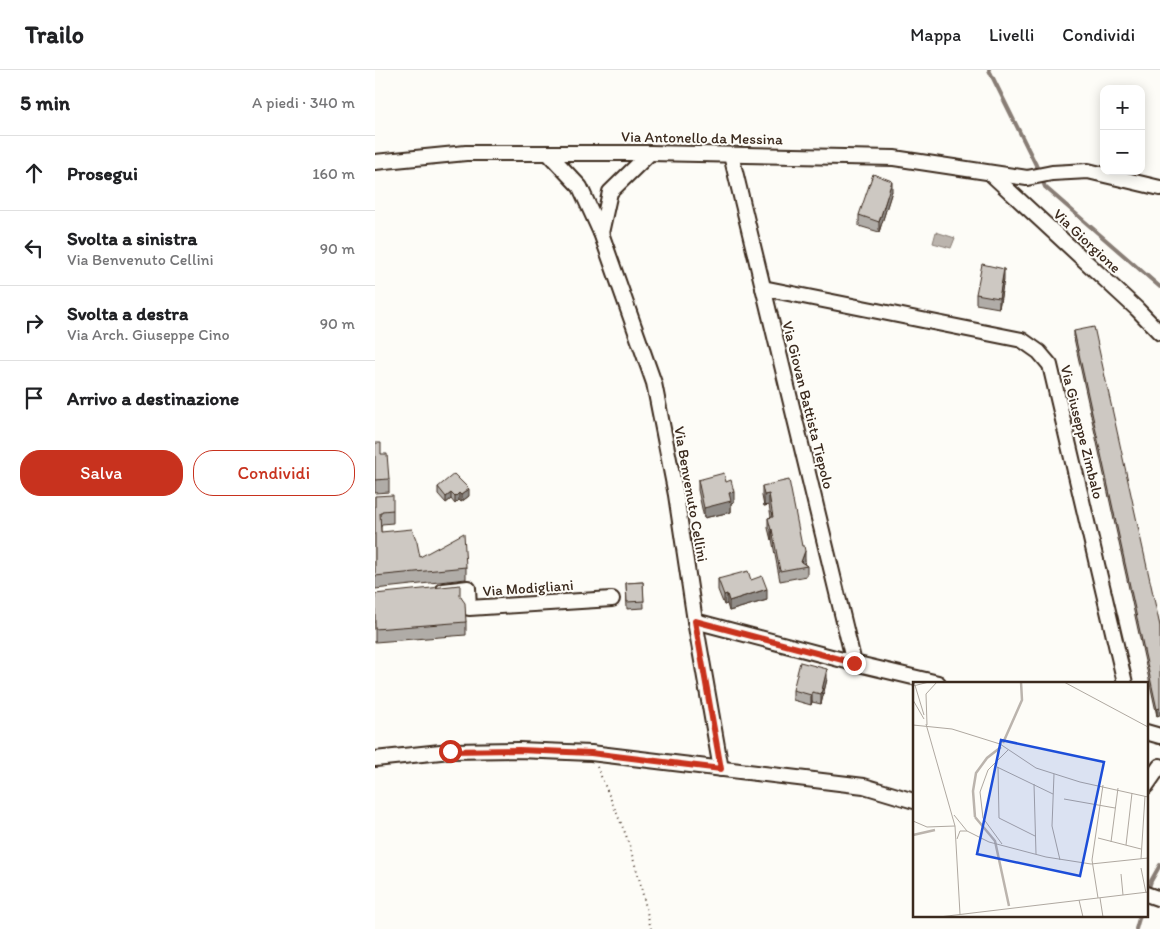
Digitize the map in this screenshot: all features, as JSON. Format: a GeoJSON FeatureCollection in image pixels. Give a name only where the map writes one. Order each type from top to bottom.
{"type":"FeatureCollection","features":[{"type":"Feature","properties":{"kind":"street","name":"Via Antonello da Messina"},"geometry":{"type":"LineString","coordinates":[[375,162],[466,153],[650,153],[894,158],[1027,178],[1088,171],[1160,188]]}},
{"type":"Feature","properties":{"kind":"street","name":"Via Benvenuto Cellini"},"geometry":{"type":"LineString","coordinates":[[548,153],[580,187],[601,233],[654,383],[676,495],[695,621],[721,769]]}},
{"type":"Feature","properties":{"kind":"street"},"geometry":{"type":"LineString","coordinates":[[601,233],[610,192],[650,153]]}},
{"type":"Feature","properties":{"kind":"street","name":"Via Giovan Battista Tiepolo"},"geometry":{"type":"LineString","coordinates":[[731,155],[854,663]]}},
{"type":"Feature","properties":{"kind":"street","name":"Via Giorgione"},"geometry":{"type":"LineString","coordinates":[[991,173],[1137,309],[1160,334]]}},
{"type":"Feature","properties":{"kind":"street","name":"Via Giuseppe Zimbalo"},"geometry":{"type":"LineString","coordinates":[[763,288],[1022,340],[1039,352],[1050,365],[1125,682]]}},
{"type":"Feature","properties":{"kind":"street","name":"Via Modigliani"},"geometry":{"type":"LineString","coordinates":[[431,592],[468,588],[469,608],[612,599]]}},
{"type":"Feature","properties":{"kind":"street"},"geometry":{"type":"LineString","coordinates":[[695,621],[934,682]]}},
{"type":"Feature","properties":{"kind":"street"},"geometry":{"type":"LineString","coordinates":[[1147,732],[1160,736]]}},
{"type":"Feature","properties":{"kind":"street"},"geometry":{"type":"LineString","coordinates":[[375,759],[450,751],[519,750],[591,753],[864,786],[913,801]]}},
{"type":"Feature","properties":{"kind":"street"},"geometry":{"type":"LineString","coordinates":[[1147,785],[1160,766]]}},
{"type":"Feature","properties":{"kind":"street"},"geometry":{"type":"LineString","coordinates":[[1147,894],[1160,899]]}},
{"type":"Feature","properties":{"kind":"path"},"geometry":{"type":"LineString","coordinates":[[591,753],[626,834],[651,929]]}},
{"type":"Feature","properties":{"kind":"shaded area"},"geometry":{"type":"Polygon","coordinates":[[[936,232],[955,238],[951,248],[933,243],[936,232]]]}},
{"type":"Feature","properties":{"kind":"building"},"geometry":{"type":"Polygon","coordinates":[[[873,174],[892,181],[879,222],[859,215],[873,174]]]}},
{"type":"Feature","properties":{"kind":"building"},"geometry":{"type":"Polygon","coordinates":[[[982,264],[1004,269],[999,298],[976,294],[982,264]]]}},
{"type":"Feature","properties":{"kind":"building"},"geometry":{"type":"Polygon","coordinates":[[[1094,327],[1160,626],[1160,708],[1157,709],[1074,331],[1094,327]]]}},
{"type":"Feature","properties":{"kind":"building"},"geometry":{"type":"Polygon","coordinates":[[[375,443],[381,443],[381,454],[387,454],[389,479],[375,480],[375,443]]]}},
{"type":"Feature","properties":{"kind":"building"},"geometry":{"type":"Polygon","coordinates":[[[724,473],[726,482],[731,480],[734,492],[729,493],[731,501],[704,508],[698,480],[724,473]]]}},
{"type":"Feature","properties":{"kind":"building"},"geometry":{"type":"Polygon","coordinates":[[[454,474],[469,489],[461,495],[459,493],[455,497],[451,493],[446,497],[438,487],[454,474]]]}},
{"type":"Feature","properties":{"kind":"building"},"geometry":{"type":"Polygon","coordinates":[[[789,480],[802,546],[804,546],[805,551],[801,562],[807,566],[780,571],[768,518],[773,517],[769,494],[764,495],[762,486],[789,480]]]}},
{"type":"Feature","properties":{"kind":"building"},"geometry":{"type":"Polygon","coordinates":[[[393,495],[393,510],[380,513],[381,532],[412,529],[420,557],[464,533],[466,567],[375,576],[375,496],[393,495]]]}},
{"type":"Feature","properties":{"kind":"building"},"geometry":{"type":"Polygon","coordinates":[[[748,571],[751,580],[762,576],[767,589],[729,601],[727,594],[724,595],[718,579],[748,571]]]}},
{"type":"Feature","properties":{"kind":"building"},"geometry":{"type":"Polygon","coordinates":[[[643,582],[644,601],[627,602],[626,583],[643,582]]]}},
{"type":"Feature","properties":{"kind":"building"},"geometry":{"type":"Polygon","coordinates":[[[460,585],[460,596],[465,603],[466,622],[375,629],[375,594],[460,585]]]}},
{"type":"Feature","properties":{"kind":"building"},"geometry":{"type":"Polygon","coordinates":[[[800,662],[827,669],[821,694],[812,692],[811,695],[793,690],[800,662]]]}},
{"type":"Feature","properties":{"kind":"waterway"},"geometry":{"type":"LineString","coordinates":[[989,70],[1045,187],[1160,287]]}},
{"type":"Feature","properties":{"kind":"waterway"},"geometry":{"type":"LineString","coordinates":[[1147,893],[1160,865]]}},
{"type":"Feature","properties":{"kind":"waterway"},"geometry":{"type":"LineString","coordinates":[[1136,929],[1140,916]]}},
{"type":"Feature","properties":{"kind":"route"},"geometry":{"type":"LineString","coordinates":[[450,751],[519,750],[591,753],[721,769],[695,621],[854,663]]}}]}
